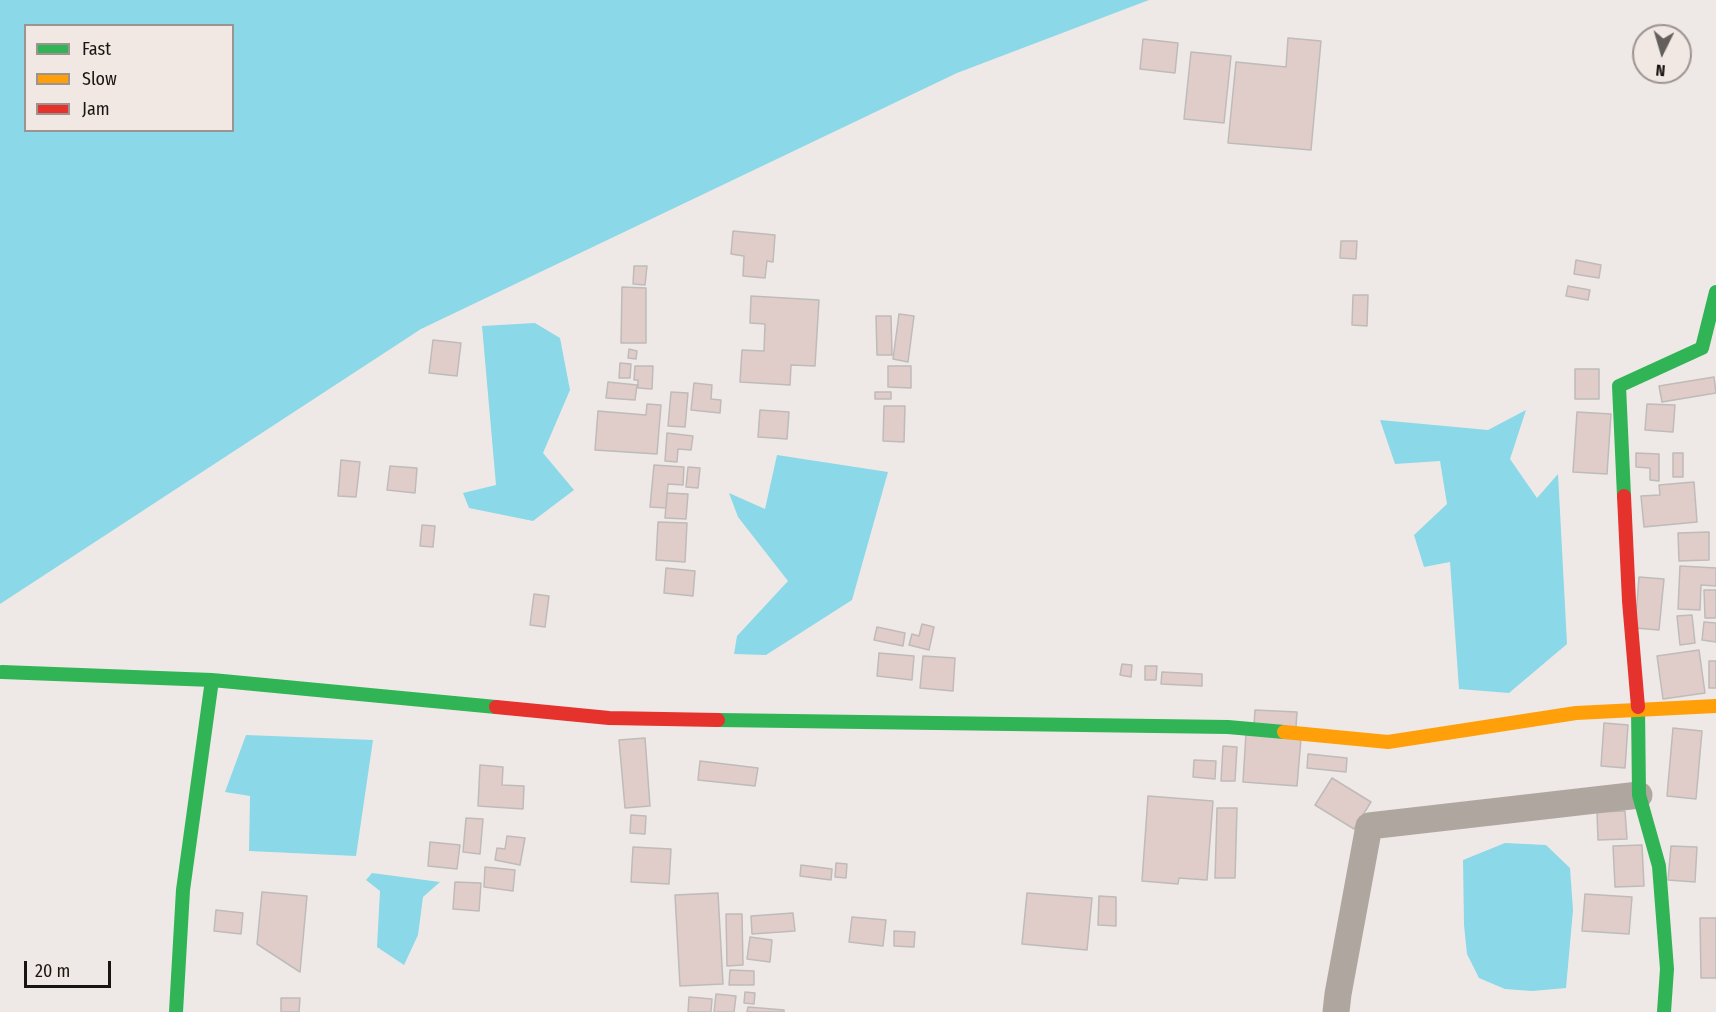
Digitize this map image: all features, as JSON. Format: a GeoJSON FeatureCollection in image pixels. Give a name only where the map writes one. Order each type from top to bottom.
{"type":"FeatureCollection","features":[{"type":"Feature","properties":{"kind":"street"},"geometry":{"type":"LineString","coordinates":[[1664,1012],[1667,969],[1659,866],[1639,795],[1638,711],[1629,601],[1619,386],[1702,348],[1716,292]]}},
{"type":"Feature","properties":{"kind":"street"},"geometry":{"type":"LineString","coordinates":[[2,672],[212,680],[609,718],[1228,727],[1388,742],[1576,713],[1716,706]]}},
{"type":"Feature","properties":{"kind":"street"},"geometry":{"type":"LineString","coordinates":[[176,1012],[183,890],[212,680]]}},
{"type":"Feature","properties":{"kind":"street"},"geometry":{"type":"LineString","coordinates":[[1336,1012],[1369,826],[1639,795]]}},
{"type":"Feature","properties":{"kind":"water"},"geometry":{"type":"Polygon","coordinates":[[[0,0],[1149,0],[957,73],[421,329],[0,604],[0,0]]]}},
{"type":"Feature","properties":{"kind":"water"},"geometry":{"type":"Polygon","coordinates":[[[535,323],[560,338],[570,390],[543,453],[574,490],[533,521],[469,508],[463,493],[496,485],[482,326],[535,323]]]}},
{"type":"Feature","properties":{"kind":"water"},"geometry":{"type":"Polygon","coordinates":[[[1526,410],[1510,459],[1537,498],[1558,474],[1567,644],[1509,693],[1459,689],[1450,562],[1424,567],[1414,535],[1447,504],[1440,461],[1395,464],[1380,420],[1488,430],[1526,410]]]}},
{"type":"Feature","properties":{"kind":"water"},"geometry":{"type":"Polygon","coordinates":[[[777,455],[888,472],[852,600],[766,655],[734,654],[737,636],[788,581],[738,517],[729,493],[765,509],[777,455]]]}},
{"type":"Feature","properties":{"kind":"water"},"geometry":{"type":"Polygon","coordinates":[[[246,735],[373,740],[356,856],[249,851],[250,796],[225,792],[246,735]]]}},
{"type":"Feature","properties":{"kind":"water"},"geometry":{"type":"Polygon","coordinates":[[[1505,843],[1546,845],[1570,868],[1573,910],[1566,988],[1532,991],[1505,989],[1479,978],[1467,954],[1463,860],[1505,843]]]}},
{"type":"Feature","properties":{"kind":"water"},"geometry":{"type":"Polygon","coordinates":[[[372,873],[440,882],[423,897],[418,935],[404,965],[377,947],[380,891],[366,880],[372,873]]]}},
{"type":"Feature","properties":{"kind":"building"},"geometry":{"type":"Polygon","coordinates":[[[1288,38],[1321,41],[1311,150],[1228,143],[1236,62],[1286,67],[1288,38]]]}},
{"type":"Feature","properties":{"kind":"building"},"geometry":{"type":"Polygon","coordinates":[[[1143,39],[1178,43],[1175,73],[1140,69],[1143,39]]]}},
{"type":"Feature","properties":{"kind":"building"},"geometry":{"type":"Polygon","coordinates":[[[1191,52],[1231,56],[1224,123],[1184,119],[1191,52]]]}},
{"type":"Feature","properties":{"kind":"building"},"geometry":{"type":"Polygon","coordinates":[[[733,231],[775,235],[773,262],[767,261],[765,278],[743,276],[744,256],[731,254],[733,231]]]}},
{"type":"Feature","properties":{"kind":"building"},"geometry":{"type":"Polygon","coordinates":[[[1341,241],[1357,241],[1356,259],[1340,258],[1341,241]]]}},
{"type":"Feature","properties":{"kind":"building"},"geometry":{"type":"Polygon","coordinates":[[[1576,260],[1601,265],[1599,278],[1574,274],[1576,260]]]}},
{"type":"Feature","properties":{"kind":"building"},"geometry":{"type":"Polygon","coordinates":[[[634,266],[647,266],[645,285],[633,284],[634,266]]]}},
{"type":"Feature","properties":{"kind":"building"},"geometry":{"type":"Polygon","coordinates":[[[1568,286],[1590,290],[1588,300],[1566,296],[1568,286]]]}},
{"type":"Feature","properties":{"kind":"building"},"geometry":{"type":"Polygon","coordinates":[[[622,287],[646,288],[646,343],[621,343],[622,287]]]}},
{"type":"Feature","properties":{"kind":"building"},"geometry":{"type":"Polygon","coordinates":[[[1353,295],[1368,295],[1367,326],[1352,325],[1353,295]]]}},
{"type":"Feature","properties":{"kind":"building"},"geometry":{"type":"Polygon","coordinates":[[[751,296],[819,300],[815,366],[791,365],[790,385],[740,382],[742,350],[764,351],[765,324],[750,323],[751,296]]]}},
{"type":"Feature","properties":{"kind":"building"},"geometry":{"type":"Polygon","coordinates":[[[899,314],[914,316],[908,362],[893,359],[899,314]]]}},
{"type":"Feature","properties":{"kind":"building"},"geometry":{"type":"Polygon","coordinates":[[[876,316],[891,316],[892,355],[877,355],[876,316]]]}},
{"type":"Feature","properties":{"kind":"building"},"geometry":{"type":"Polygon","coordinates":[[[433,340],[461,343],[457,376],[429,373],[433,340]]]}},
{"type":"Feature","properties":{"kind":"building"},"geometry":{"type":"Polygon","coordinates":[[[629,349],[637,351],[636,359],[628,358],[629,349]]]}},
{"type":"Feature","properties":{"kind":"building"},"geometry":{"type":"Polygon","coordinates":[[[620,363],[631,364],[630,378],[619,378],[620,363]]]}},
{"type":"Feature","properties":{"kind":"building"},"geometry":{"type":"Polygon","coordinates":[[[635,366],[653,366],[652,389],[638,388],[638,380],[634,380],[635,366]]]}},
{"type":"Feature","properties":{"kind":"building"},"geometry":{"type":"Polygon","coordinates":[[[888,366],[911,366],[911,388],[888,387],[888,366]]]}},
{"type":"Feature","properties":{"kind":"building"},"geometry":{"type":"Polygon","coordinates":[[[1575,369],[1599,369],[1599,399],[1575,399],[1575,369]]]}},
{"type":"Feature","properties":{"kind":"building"},"geometry":{"type":"Polygon","coordinates":[[[1714,377],[1716,393],[1662,402],[1659,386],[1714,377]]]}},
{"type":"Feature","properties":{"kind":"building"},"geometry":{"type":"Polygon","coordinates":[[[608,382],[637,385],[635,400],[606,398],[608,382]]]}},
{"type":"Feature","properties":{"kind":"building"},"geometry":{"type":"Polygon","coordinates":[[[694,383],[712,385],[711,399],[721,400],[720,413],[691,410],[694,383]]]}},
{"type":"Feature","properties":{"kind":"building"},"geometry":{"type":"Polygon","coordinates":[[[671,392],[688,393],[685,427],[668,426],[671,392]]]}},
{"type":"Feature","properties":{"kind":"building"},"geometry":{"type":"Polygon","coordinates":[[[875,392],[891,392],[891,399],[875,399],[875,392]]]}},
{"type":"Feature","properties":{"kind":"building"},"geometry":{"type":"Polygon","coordinates":[[[647,404],[661,405],[657,454],[595,450],[598,411],[646,415],[647,404]]]}},
{"type":"Feature","properties":{"kind":"building"},"geometry":{"type":"Polygon","coordinates":[[[1647,404],[1675,405],[1673,432],[1645,430],[1647,404]]]}},
{"type":"Feature","properties":{"kind":"building"},"geometry":{"type":"Polygon","coordinates":[[[884,406],[905,406],[904,442],[883,441],[884,406]]]}},
{"type":"Feature","properties":{"kind":"building"},"geometry":{"type":"Polygon","coordinates":[[[760,410],[789,412],[787,439],[758,437],[760,410]]]}},
{"type":"Feature","properties":{"kind":"building"},"geometry":{"type":"Polygon","coordinates":[[[1577,412],[1611,414],[1607,474],[1573,472],[1577,412]]]}},
{"type":"Feature","properties":{"kind":"building"},"geometry":{"type":"Polygon","coordinates":[[[667,433],[693,436],[691,450],[678,449],[677,462],[665,461],[667,433]]]}},
{"type":"Feature","properties":{"kind":"building"},"geometry":{"type":"Polygon","coordinates":[[[1636,453],[1659,454],[1659,481],[1650,480],[1650,468],[1636,467],[1636,453]]]}},
{"type":"Feature","properties":{"kind":"building"},"geometry":{"type":"Polygon","coordinates":[[[1673,453],[1683,453],[1683,477],[1673,477],[1673,453]]]}},
{"type":"Feature","properties":{"kind":"building"},"geometry":{"type":"Polygon","coordinates":[[[341,460],[360,462],[356,497],[338,496],[341,460]]]}},
{"type":"Feature","properties":{"kind":"building"},"geometry":{"type":"Polygon","coordinates":[[[654,465],[684,467],[683,485],[668,484],[666,508],[650,507],[654,465]]]}},
{"type":"Feature","properties":{"kind":"building"},"geometry":{"type":"Polygon","coordinates":[[[390,466],[417,468],[415,493],[387,490],[390,466]]]}},
{"type":"Feature","properties":{"kind":"building"},"geometry":{"type":"Polygon","coordinates":[[[688,467],[700,468],[698,488],[686,487],[688,467]]]}},
{"type":"Feature","properties":{"kind":"building"},"geometry":{"type":"Polygon","coordinates":[[[1694,482],[1697,522],[1644,527],[1641,496],[1660,495],[1659,485],[1694,482]]]}},
{"type":"Feature","properties":{"kind":"building"},"geometry":{"type":"Polygon","coordinates":[[[667,493],[688,494],[686,519],[665,518],[667,493]]]}},
{"type":"Feature","properties":{"kind":"building"},"geometry":{"type":"Polygon","coordinates":[[[658,522],[687,523],[685,562],[656,560],[658,522]]]}},
{"type":"Feature","properties":{"kind":"building"},"geometry":{"type":"Polygon","coordinates":[[[422,525],[435,526],[433,547],[420,546],[422,525]]]}},
{"type":"Feature","properties":{"kind":"building"},"geometry":{"type":"Polygon","coordinates":[[[1709,532],[1709,560],[1679,561],[1678,533],[1709,532]]]}},
{"type":"Feature","properties":{"kind":"building"},"geometry":{"type":"Polygon","coordinates":[[[1680,566],[1716,568],[1716,586],[1701,585],[1700,610],[1678,609],[1680,566]]]}},
{"type":"Feature","properties":{"kind":"building"},"geometry":{"type":"Polygon","coordinates":[[[666,568],[695,571],[693,596],[664,593],[666,568]]]}},
{"type":"Feature","properties":{"kind":"building"},"geometry":{"type":"Polygon","coordinates":[[[1639,577],[1664,579],[1659,630],[1635,628],[1639,577]]]}},
{"type":"Feature","properties":{"kind":"building"},"geometry":{"type":"Polygon","coordinates":[[[1704,590],[1716,590],[1716,618],[1705,618],[1704,590]]]}},
{"type":"Feature","properties":{"kind":"building"},"geometry":{"type":"Polygon","coordinates":[[[534,594],[549,596],[545,627],[530,625],[534,594]]]}},
{"type":"Feature","properties":{"kind":"building"},"geometry":{"type":"Polygon","coordinates":[[[1692,615],[1695,643],[1680,645],[1677,616],[1692,615]]]}},
{"type":"Feature","properties":{"kind":"building"},"geometry":{"type":"Polygon","coordinates":[[[1704,622],[1716,623],[1716,642],[1702,640],[1704,622]]]}},
{"type":"Feature","properties":{"kind":"building"},"geometry":{"type":"Polygon","coordinates":[[[922,624],[934,627],[929,650],[909,645],[912,634],[919,636],[922,624]]]}},
{"type":"Feature","properties":{"kind":"building"},"geometry":{"type":"Polygon","coordinates":[[[877,627],[905,633],[903,646],[874,640],[877,627]]]}},
{"type":"Feature","properties":{"kind":"building"},"geometry":{"type":"Polygon","coordinates":[[[1699,650],[1705,693],[1663,699],[1657,656],[1699,650]]]}},
{"type":"Feature","properties":{"kind":"building"},"geometry":{"type":"Polygon","coordinates":[[[879,653],[914,656],[912,680],[877,676],[879,653]]]}},
{"type":"Feature","properties":{"kind":"building"},"geometry":{"type":"Polygon","coordinates":[[[923,656],[955,658],[953,691],[920,688],[923,656]]]}},
{"type":"Feature","properties":{"kind":"building"},"geometry":{"type":"Polygon","coordinates":[[[1709,661],[1716,661],[1716,688],[1709,688],[1709,661]]]}},
{"type":"Feature","properties":{"kind":"building"},"geometry":{"type":"Polygon","coordinates":[[[1122,664],[1132,665],[1131,677],[1120,675],[1122,664]]]}},
{"type":"Feature","properties":{"kind":"building"},"geometry":{"type":"Polygon","coordinates":[[[1145,666],[1157,666],[1156,680],[1145,680],[1145,666]]]}},
{"type":"Feature","properties":{"kind":"building"},"geometry":{"type":"Polygon","coordinates":[[[1162,672],[1202,674],[1202,686],[1161,684],[1162,672]]]}},
{"type":"Feature","properties":{"kind":"building"},"geometry":{"type":"Polygon","coordinates":[[[1255,710],[1297,712],[1296,727],[1254,726],[1255,710]]]}},
{"type":"Feature","properties":{"kind":"building"},"geometry":{"type":"Polygon","coordinates":[[[1604,723],[1628,725],[1625,768],[1601,766],[1604,723]]]}},
{"type":"Feature","properties":{"kind":"building"},"geometry":{"type":"Polygon","coordinates":[[[1673,728],[1702,731],[1696,799],[1667,796],[1673,728]]]}},
{"type":"Feature","properties":{"kind":"building"},"geometry":{"type":"Polygon","coordinates":[[[1246,733],[1301,739],[1297,786],[1243,782],[1246,733]]]}},
{"type":"Feature","properties":{"kind":"building"},"geometry":{"type":"Polygon","coordinates":[[[645,738],[650,806],[625,808],[619,740],[645,738]]]}},
{"type":"Feature","properties":{"kind":"building"},"geometry":{"type":"Polygon","coordinates":[[[1223,746],[1237,747],[1235,781],[1221,781],[1223,746]]]}},
{"type":"Feature","properties":{"kind":"building"},"geometry":{"type":"Polygon","coordinates":[[[1308,754],[1347,758],[1346,772],[1307,768],[1308,754]]]}},
{"type":"Feature","properties":{"kind":"building"},"geometry":{"type":"Polygon","coordinates":[[[1194,760],[1216,761],[1215,779],[1193,777],[1194,760]]]}},
{"type":"Feature","properties":{"kind":"building"},"geometry":{"type":"Polygon","coordinates":[[[700,761],[758,768],[755,786],[698,780],[700,761]]]}},
{"type":"Feature","properties":{"kind":"building"},"geometry":{"type":"Polygon","coordinates":[[[480,765],[503,767],[502,785],[524,786],[523,809],[478,806],[480,765]]]}},
{"type":"Feature","properties":{"kind":"building"},"geometry":{"type":"Polygon","coordinates":[[[1332,778],[1371,802],[1354,829],[1315,805],[1332,778]]]}},
{"type":"Feature","properties":{"kind":"building"},"geometry":{"type":"Polygon","coordinates":[[[1148,796],[1213,801],[1207,880],[1179,878],[1178,884],[1142,881],[1148,796]]]}},
{"type":"Feature","properties":{"kind":"building"},"geometry":{"type":"Polygon","coordinates":[[[1217,808],[1237,808],[1235,878],[1215,878],[1217,808]]]}},
{"type":"Feature","properties":{"kind":"building"},"geometry":{"type":"Polygon","coordinates":[[[1625,811],[1627,839],[1598,840],[1597,812],[1625,811]]]}},
{"type":"Feature","properties":{"kind":"building"},"geometry":{"type":"Polygon","coordinates":[[[631,815],[646,816],[645,834],[630,833],[631,815]]]}},
{"type":"Feature","properties":{"kind":"building"},"geometry":{"type":"Polygon","coordinates":[[[466,818],[483,819],[480,854],[463,852],[466,818]]]}},
{"type":"Feature","properties":{"kind":"building"},"geometry":{"type":"Polygon","coordinates":[[[507,836],[525,838],[520,865],[495,860],[497,848],[505,849],[507,836]]]}},
{"type":"Feature","properties":{"kind":"building"},"geometry":{"type":"Polygon","coordinates":[[[430,842],[460,845],[457,869],[428,866],[430,842]]]}},
{"type":"Feature","properties":{"kind":"building"},"geometry":{"type":"Polygon","coordinates":[[[1642,845],[1644,886],[1615,887],[1613,846],[1642,845]]]}},
{"type":"Feature","properties":{"kind":"building"},"geometry":{"type":"Polygon","coordinates":[[[1671,846],[1697,847],[1695,882],[1668,880],[1671,846]]]}},
{"type":"Feature","properties":{"kind":"building"},"geometry":{"type":"Polygon","coordinates":[[[633,847],[671,849],[669,884],[631,882],[633,847]]]}},
{"type":"Feature","properties":{"kind":"building"},"geometry":{"type":"Polygon","coordinates":[[[836,863],[847,864],[846,878],[835,877],[836,863]]]}},
{"type":"Feature","properties":{"kind":"building"},"geometry":{"type":"Polygon","coordinates":[[[801,865],[832,869],[831,880],[800,876],[801,865]]]}},
{"type":"Feature","properties":{"kind":"building"},"geometry":{"type":"Polygon","coordinates":[[[485,867],[515,870],[513,891],[484,887],[485,867]]]}},
{"type":"Feature","properties":{"kind":"building"},"geometry":{"type":"Polygon","coordinates":[[[455,882],[481,883],[479,911],[453,909],[455,882]]]}},
{"type":"Feature","properties":{"kind":"building"},"geometry":{"type":"Polygon","coordinates":[[[262,892],[307,896],[300,972],[257,944],[262,892]]]}},
{"type":"Feature","properties":{"kind":"building"},"geometry":{"type":"Polygon","coordinates":[[[718,893],[723,984],[680,986],[675,895],[718,893]]]}},
{"type":"Feature","properties":{"kind":"building"},"geometry":{"type":"Polygon","coordinates":[[[1027,893],[1092,898],[1087,950],[1022,944],[1027,893]]]}},
{"type":"Feature","properties":{"kind":"building"},"geometry":{"type":"Polygon","coordinates":[[[1585,894],[1632,897],[1629,934],[1582,931],[1585,894]]]}},
{"type":"Feature","properties":{"kind":"building"},"geometry":{"type":"Polygon","coordinates":[[[1099,896],[1116,897],[1116,926],[1098,925],[1099,896]]]}},
{"type":"Feature","properties":{"kind":"building"},"geometry":{"type":"Polygon","coordinates":[[[216,910],[243,913],[241,934],[214,931],[216,910]]]}},
{"type":"Feature","properties":{"kind":"building"},"geometry":{"type":"Polygon","coordinates":[[[793,913],[795,931],[752,934],[751,916],[793,913]]]}},
{"type":"Feature","properties":{"kind":"building"},"geometry":{"type":"Polygon","coordinates":[[[726,914],[742,914],[743,965],[727,966],[726,914]]]}},
{"type":"Feature","properties":{"kind":"building"},"geometry":{"type":"Polygon","coordinates":[[[852,917],[886,920],[883,946],[849,942],[852,917]]]}},
{"type":"Feature","properties":{"kind":"building"},"geometry":{"type":"Polygon","coordinates":[[[1700,918],[1716,918],[1716,978],[1701,978],[1700,918]]]}},
{"type":"Feature","properties":{"kind":"building"},"geometry":{"type":"Polygon","coordinates":[[[894,931],[915,932],[914,947],[894,946],[894,931]]]}},
{"type":"Feature","properties":{"kind":"building"},"geometry":{"type":"Polygon","coordinates":[[[750,937],[772,940],[770,962],[747,959],[750,937]]]}},
{"type":"Feature","properties":{"kind":"building"},"geometry":{"type":"Polygon","coordinates":[[[730,970],[754,971],[754,985],[729,985],[730,970]]]}},
{"type":"Feature","properties":{"kind":"building"},"geometry":{"type":"Polygon","coordinates":[[[745,992],[755,993],[754,1004],[744,1003],[745,992]]]}},
{"type":"Feature","properties":{"kind":"building"},"geometry":{"type":"Polygon","coordinates":[[[716,994],[736,996],[734,1012],[714,1012],[716,994]]]}},
{"type":"Feature","properties":{"kind":"building"},"geometry":{"type":"Polygon","coordinates":[[[689,997],[712,999],[711,1012],[688,1012],[689,997]]]}},
{"type":"Feature","properties":{"kind":"building"},"geometry":{"type":"Polygon","coordinates":[[[281,998],[300,998],[299,1012],[281,1012],[281,998]]]}},
{"type":"Feature","properties":{"kind":"building"},"geometry":{"type":"Polygon","coordinates":[[[748,1007],[784,1010],[784,1012],[747,1012],[748,1007]]]}},
{"type":"Feature","properties":{"kind":"traffic: fast"},"geometry":{"type":"LineString","coordinates":[[1624,496],[1619,386],[1702,348],[1716,292]]}},
{"type":"Feature","properties":{"kind":"traffic: fast"},"geometry":{"type":"LineString","coordinates":[[2,672],[212,680],[496,707]]}},
{"type":"Feature","properties":{"kind":"traffic: fast"},"geometry":{"type":"LineString","coordinates":[[176,1012],[183,890],[212,680]]}},
{"type":"Feature","properties":{"kind":"traffic: fast"},"geometry":{"type":"LineString","coordinates":[[1638,707],[1639,795],[1659,866],[1667,969],[1664,1012]]}},
{"type":"Feature","properties":{"kind":"traffic: fast"},"geometry":{"type":"LineString","coordinates":[[718,720],[1228,727],[1284,732]]}},
{"type":"Feature","properties":{"kind":"traffic: slow"},"geometry":{"type":"LineString","coordinates":[[1284,732],[1388,742],[1576,713],[1716,706]]}},
{"type":"Feature","properties":{"kind":"traffic: jam"},"geometry":{"type":"LineString","coordinates":[[1624,496],[1629,601],[1638,707]]}},
{"type":"Feature","properties":{"kind":"traffic: jam"},"geometry":{"type":"LineString","coordinates":[[496,707],[609,718],[718,720]]}}]}
